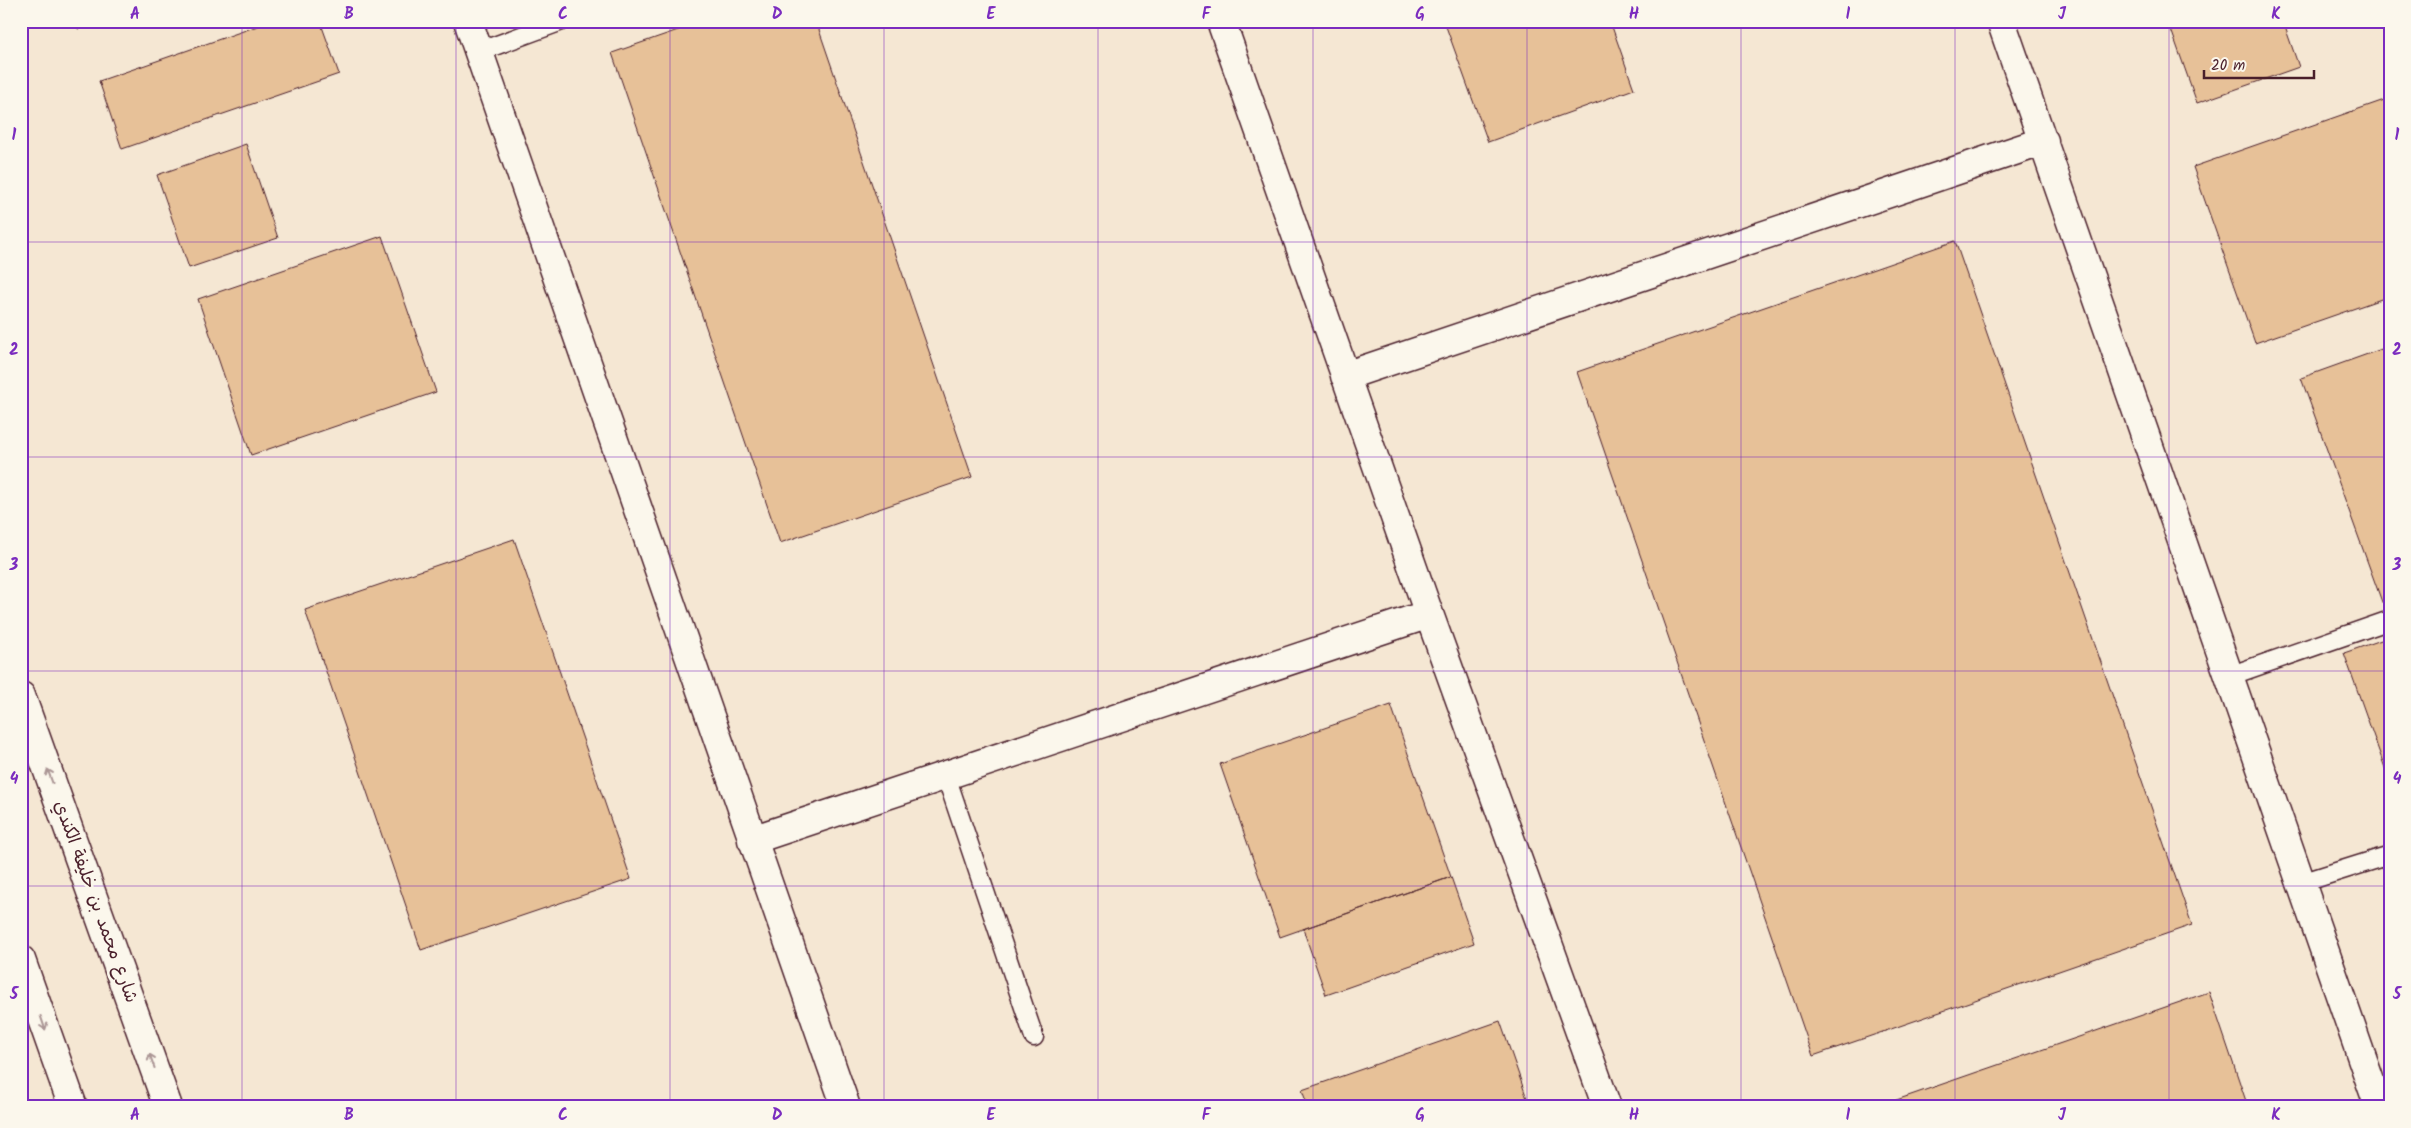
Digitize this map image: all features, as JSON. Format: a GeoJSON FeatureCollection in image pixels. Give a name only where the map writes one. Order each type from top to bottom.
{"type":"FeatureCollection","features":[{"type":"Feature","properties":{"kind":"street"},"geometry":{"type":"LineString","coordinates":[[468,21],[846,1107]]}},
{"type":"Feature","properties":{"kind":"street"},"geometry":{"type":"LineString","coordinates":[[1221,21],[1429,614],[1607,1107]]}},
{"type":"Feature","properties":{"kind":"street"},"geometry":{"type":"LineString","coordinates":[[2001,21],[2379,1107]]}},
{"type":"Feature","properties":{"kind":"street"},"geometry":{"type":"LineString","coordinates":[[1345,376],[2044,141]]}},
{"type":"Feature","properties":{"kind":"street"},"geometry":{"type":"LineString","coordinates":[[752,840],[1429,614]]}},
{"type":"Feature","properties":{"kind":"street","name":"شارع محمد بن خليفة الكندي"},"geometry":{"type":"LineString","coordinates":[[21,696],[168,1107]]}},
{"type":"Feature","properties":{"kind":"street"},"geometry":{"type":"LineString","coordinates":[[21,960],[73,1107]]}},
{"type":"Feature","properties":{"kind":"lane"},"geometry":{"type":"LineString","coordinates":[[478,52],[562,21]]}},
{"type":"Feature","properties":{"kind":"lane"},"geometry":{"type":"LineString","coordinates":[[2229,676],[2390,620]]}},
{"type":"Feature","properties":{"kind":"lane"},"geometry":{"type":"LineString","coordinates":[[946,776],[1034,1037]]}},
{"type":"Feature","properties":{"kind":"lane"},"geometry":{"type":"LineString","coordinates":[[2302,883],[2390,855]]}},
{"type":"Feature","properties":{"kind":"shaded area"},"geometry":{"type":"Polygon","coordinates":[[[21,21],[2390,21],[2390,1107],[21,1107],[21,21]]]}},
{"type":"Feature","properties":{"kind":"building"},"geometry":{"type":"Polygon","coordinates":[[[76,21],[102,21],[78,29],[76,21]]]}},
{"type":"Feature","properties":{"kind":"building"},"geometry":{"type":"Polygon","coordinates":[[[272,21],[320,21],[339,74],[122,149],[99,81],[272,21]]]}},
{"type":"Feature","properties":{"kind":"building"},"geometry":{"type":"Polygon","coordinates":[[[704,21],[816,21],[972,477],[780,543],[612,53],[704,21]]]}},
{"type":"Feature","properties":{"kind":"building"},"geometry":{"type":"Polygon","coordinates":[[[1444,21],[1610,21],[1634,89],[1488,142],[1444,21]]]}},
{"type":"Feature","properties":{"kind":"building"},"geometry":{"type":"Polygon","coordinates":[[[2168,21],[2283,21],[2299,67],[2197,103],[2168,21]]]}},
{"type":"Feature","properties":{"kind":"building"},"geometry":{"type":"Polygon","coordinates":[[[2390,98],[2390,296],[2255,343],[2193,167],[2390,98]]]}},
{"type":"Feature","properties":{"kind":"building"},"geometry":{"type":"Polygon","coordinates":[[[246,144],[278,238],[189,268],[157,175],[246,144]]]}},
{"type":"Feature","properties":{"kind":"building"},"geometry":{"type":"Polygon","coordinates":[[[382,236],[436,392],[251,455],[198,299],[382,236]]]}},
{"type":"Feature","properties":{"kind":"building"},"geometry":{"type":"Polygon","coordinates":[[[1955,241],[2192,925],[1813,1056],[1577,372],[1955,241]]]}},
{"type":"Feature","properties":{"kind":"building"},"geometry":{"type":"Polygon","coordinates":[[[2390,346],[2390,600],[2382,602],[2301,378],[2390,346]]]}},
{"type":"Feature","properties":{"kind":"building"},"geometry":{"type":"Polygon","coordinates":[[[514,539],[631,879],[421,950],[305,610],[514,539]]]}},
{"type":"Feature","properties":{"kind":"building"},"geometry":{"type":"Polygon","coordinates":[[[2390,637],[2390,782],[2344,653],[2390,637]]]}},
{"type":"Feature","properties":{"kind":"building"},"geometry":{"type":"Polygon","coordinates":[[[1391,705],[1451,877],[1280,937],[1220,764],[1391,705]]]}},
{"type":"Feature","properties":{"kind":"building"},"geometry":{"type":"Polygon","coordinates":[[[1451,877],[1474,943],[1326,995],[1303,929],[1451,877]]]}},
{"type":"Feature","properties":{"kind":"building"},"geometry":{"type":"Polygon","coordinates":[[[2209,992],[2248,1107],[1879,1107],[1879,1106],[2209,992]]]}},
{"type":"Feature","properties":{"kind":"building"},"geometry":{"type":"Polygon","coordinates":[[[1500,1021],[1530,1107],[1308,1107],[1302,1090],[1500,1021]]]}}]}
